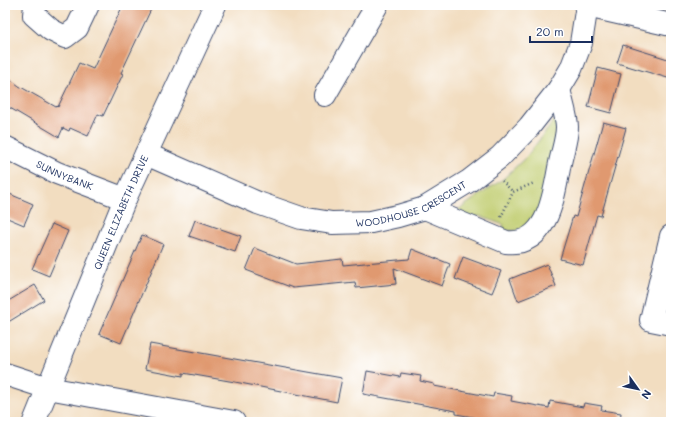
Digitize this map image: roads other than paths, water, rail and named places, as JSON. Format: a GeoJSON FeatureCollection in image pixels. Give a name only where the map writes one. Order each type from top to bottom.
{"type":"FeatureCollection","features":[{"type":"Feature","properties":{"kind":"street"},"geometry":{"type":"LineString","coordinates":[[35,5],[34,15],[51,30],[65,37],[77,28],[88,5]]}},
{"type":"Feature","properties":{"kind":"street","name":"QUEEN ELIZABETH DRIVE"},"geometry":{"type":"LineString","coordinates":[[34,422],[125,199],[215,5]]}},
{"type":"Feature","properties":{"kind":"street"},"geometry":{"type":"LineString","coordinates":[[325,95],[377,5]]}},
{"type":"Feature","properties":{"kind":"street"},"geometry":{"type":"LineString","coordinates":[[587,5],[671,25]]}},
{"type":"Feature","properties":{"kind":"street","name":"WOODHOUSE CRESCENT"},"geometry":{"type":"LineString","coordinates":[[146,154],[258,203],[301,218],[332,223],[371,222],[425,208],[469,181],[500,157],[529,127],[559,89],[571,70],[581,42],[587,5]]}},
{"type":"Feature","properties":{"kind":"street"},"geometry":{"type":"LineString","coordinates":[[425,208],[506,242],[515,243],[524,241],[532,235],[543,224],[551,210],[567,127],[559,89]]}},
{"type":"Feature","properties":{"kind":"street","name":"SUNNYBANK"},"geometry":{"type":"LineString","coordinates":[[5,147],[57,173],[125,199]]}},
{"type":"Feature","properties":{"kind":"street"},"geometry":{"type":"LineString","coordinates":[[671,236],[651,320],[671,324]]}},
{"type":"Feature","properties":{"kind":"street"},"geometry":{"type":"LineString","coordinates":[[5,374],[48,388],[234,422]]}}]}
